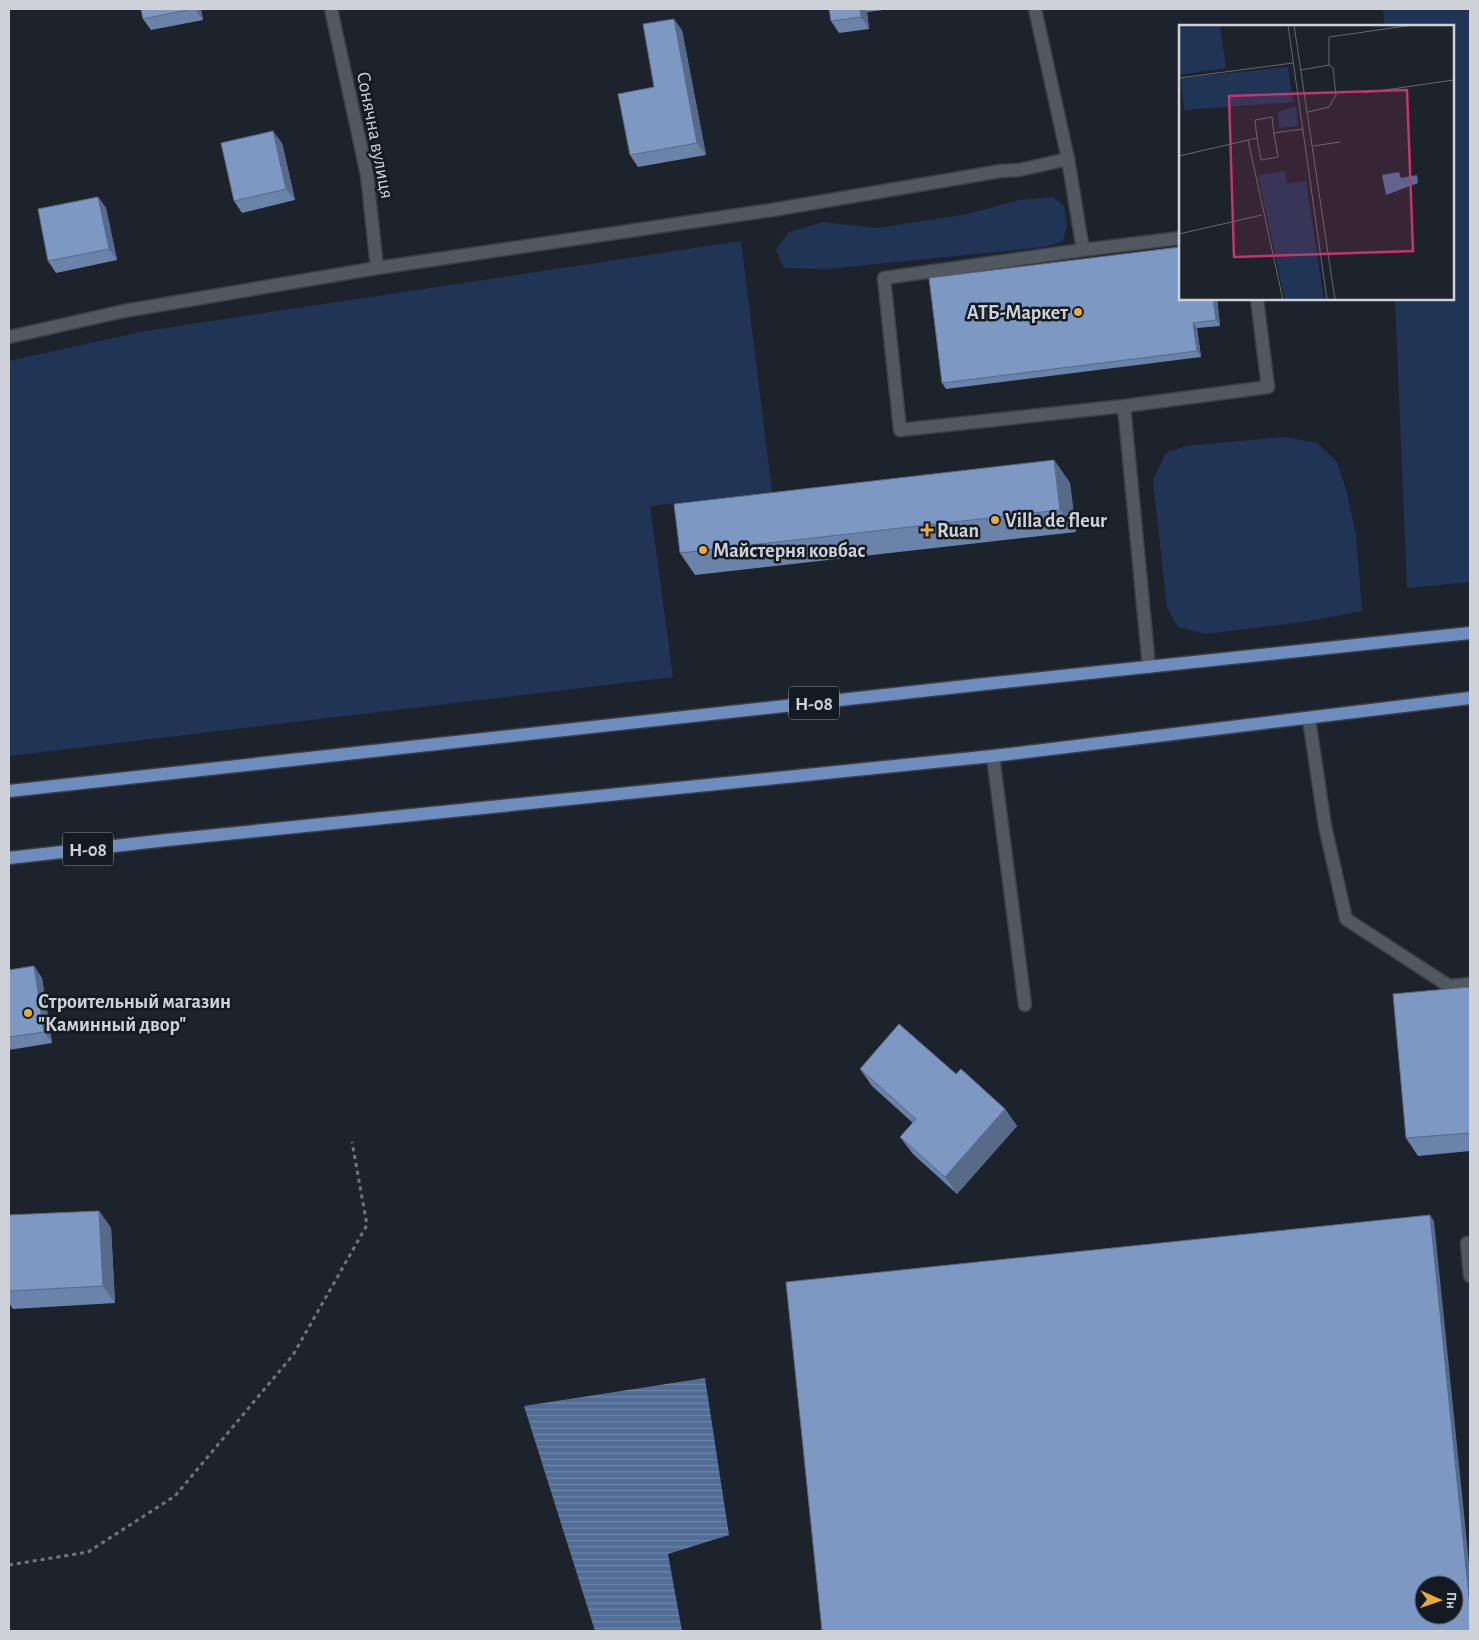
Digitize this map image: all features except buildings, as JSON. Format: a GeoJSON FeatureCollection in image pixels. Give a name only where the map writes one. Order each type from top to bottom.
{"type":"FeatureCollection","features":[{"type":"Feature","properties":{"kind":"main road","name":"Н-08"},"geometry":{"type":"LineString","coordinates":[[9,791],[1470,633]]}},
{"type":"Feature","properties":{"kind":"main road","name":"Н-08"},"geometry":{"type":"LineString","coordinates":[[9,858],[993,756],[1470,698]]}},
{"type":"Feature","properties":{"kind":"street","name":"Сонячна вулиця"},"geometry":{"type":"LineString","coordinates":[[331,9],[367,175],[376,268]]}},
{"type":"Feature","properties":{"kind":"street"},"geometry":{"type":"LineString","coordinates":[[1035,9],[1068,159],[1083,250]]}},
{"type":"Feature","properties":{"kind":"street"},"geometry":{"type":"LineString","coordinates":[[9,337],[124,311],[376,268],[772,210],[1001,171],[1019,170],[1068,159]]}},
{"type":"Feature","properties":{"kind":"street"},"geometry":{"type":"LineString","coordinates":[[1179,238],[884,278],[900,430],[1124,406],[1268,387],[1257,300]]}},
{"type":"Feature","properties":{"kind":"street"},"geometry":{"type":"LineString","coordinates":[[1124,406],[1149,667]]}},
{"type":"Feature","properties":{"kind":"street"},"geometry":{"type":"LineString","coordinates":[[1309,719],[1325,826],[1346,919],[1449,986],[1470,984]]}},
{"type":"Feature","properties":{"kind":"street"},"geometry":{"type":"LineString","coordinates":[[993,756],[1025,1005]]}},
{"type":"Feature","properties":{"kind":"street"},"geometry":{"type":"LineString","coordinates":[[1467,1244],[1470,1276]]}},
{"type":"Feature","properties":{"kind":"path"},"geometry":{"type":"LineString","coordinates":[[9,1565],[88,1552],[175,1496],[292,1355],[367,1225],[352,1142]]}},
{"type":"Feature","properties":{"kind":"shaded area"},"geometry":{"type":"Polygon","coordinates":[[[1383,9],[1470,9],[1470,582],[1407,588],[1395,300],[1454,300],[1454,25],[1384,25],[1383,9]]]}},
{"type":"Feature","properties":{"kind":"shaded area"},"geometry":{"type":"Polygon","coordinates":[[[1053,197],[1064,206],[1067,226],[1063,241],[1044,247],[827,269],[784,268],[776,250],[789,232],[823,222],[878,228],[968,214],[1019,200],[1053,197]]]}},
{"type":"Feature","properties":{"kind":"shaded area"},"geometry":{"type":"Polygon","coordinates":[[[741,241],[772,492],[650,506],[673,677],[9,756],[9,361],[145,331],[741,241]]]}},
{"type":"Feature","properties":{"kind":"shaded area"},"geometry":{"type":"Polygon","coordinates":[[[1284,437],[1317,443],[1337,462],[1346,490],[1356,535],[1362,611],[1303,622],[1205,634],[1178,627],[1167,608],[1153,480],[1166,453],[1185,446],[1284,437]]]}},
{"type":"Feature","properties":{"kind":"shaded area"},"geometry":{"type":"Polygon","coordinates":[[[705,1378],[729,1535],[668,1554],[682,1631],[595,1631],[524,1406],[705,1378]]]}},
{"type":"Feature","properties":{"kind":"place","name":"АТБ-Маркет"},"geometry":{"type":"Point","coordinates":[1078,312]}},
{"type":"Feature","properties":{"kind":"place","name":"Villa de fleur"},"geometry":{"type":"Point","coordinates":[995,520]}},
{"type":"Feature","properties":{"kind":"place","name":"Ruan"},"geometry":{"type":"Point","coordinates":[927,530]}},
{"type":"Feature","properties":{"kind":"place","name":"Майстерня ковбас"},"geometry":{"type":"Point","coordinates":[703,550]}},
{"type":"Feature","properties":{"kind":"place","name":"Строительный магазин \"Каминный двор\""},"geometry":{"type":"Point","coordinates":[28,1013]}}]}
